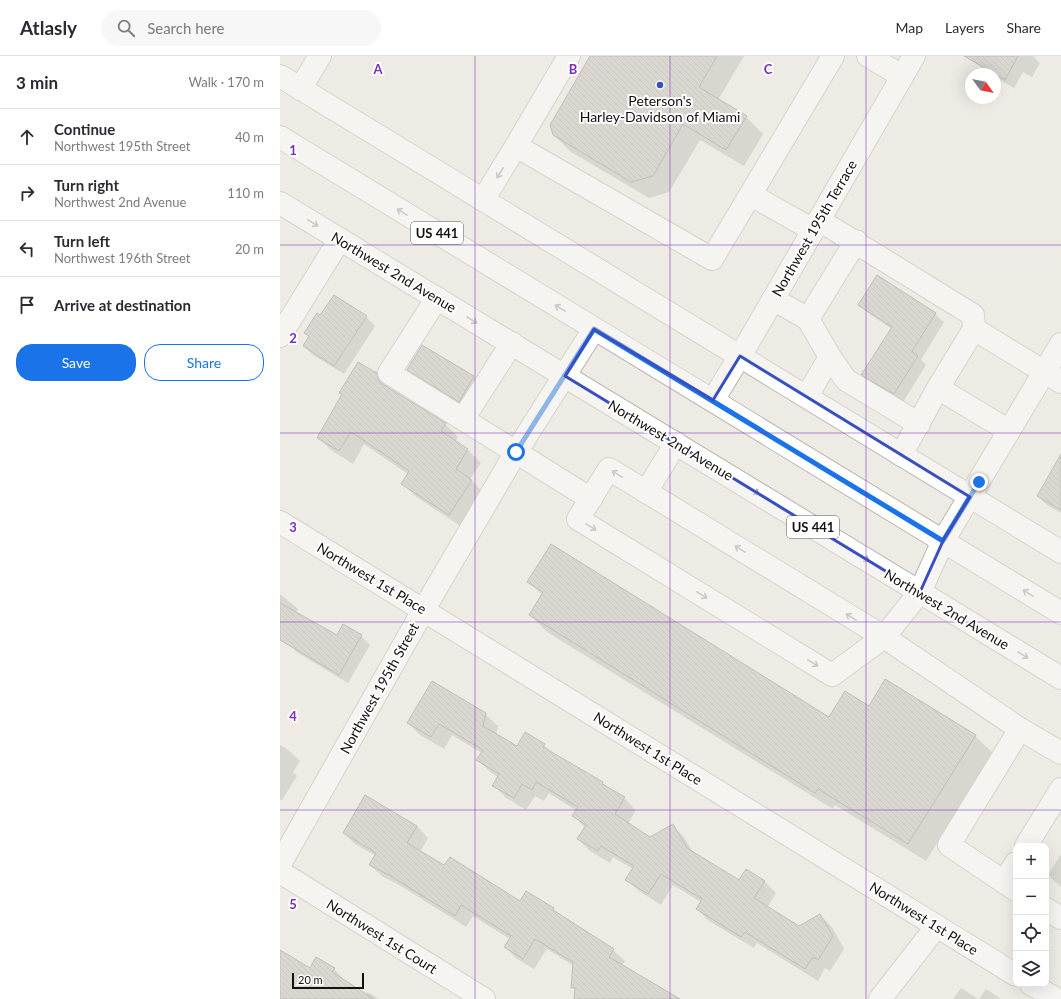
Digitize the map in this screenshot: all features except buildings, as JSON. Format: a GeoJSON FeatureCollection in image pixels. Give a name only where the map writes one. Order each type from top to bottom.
{"type":"FeatureCollection","features":[{"type":"Feature","properties":{"kind":"street"},"geometry":{"type":"LineString","coordinates":[[300,89],[320,56]]}},
{"type":"Feature","properties":{"kind":"street"},"geometry":{"type":"LineString","coordinates":[[483,200],[569,56]]}},
{"type":"Feature","properties":{"kind":"street"},"geometry":{"type":"LineString","coordinates":[[516,146],[712,259],[833,56]]}},
{"type":"Feature","properties":{"kind":"street"},"geometry":{"type":"LineString","coordinates":[[868,56],[902,76]]}},
{"type":"Feature","properties":{"kind":"street","name":"Northwest 195th Terrace"},"geometry":{"type":"LineString","coordinates":[[712,400],[740,356],[914,56]]}},
{"type":"Feature","properties":{"kind":"street"},"geometry":{"type":"LineString","coordinates":[[280,76],[1061,552]]}},
{"type":"Feature","properties":{"kind":"street","name":"US 441"},"geometry":{"type":"LineString","coordinates":[[280,137],[1061,613]]}},
{"type":"Feature","properties":{"kind":"street"},"geometry":{"type":"LineString","coordinates":[[751,195],[816,225],[856,241],[973,315],[974,329],[938,388],[901,455]]}},
{"type":"Feature","properties":{"kind":"street","name":"Northwest 2nd Avenue"},"geometry":{"type":"LineString","coordinates":[[280,203],[1061,678]]}},
{"type":"Feature","properties":{"kind":"street"},"geometry":{"type":"LineString","coordinates":[[280,336],[340,239]]}},
{"type":"Feature","properties":{"kind":"street"},"geometry":{"type":"LineString","coordinates":[[808,319],[856,241]]}},
{"type":"Feature","properties":{"kind":"street"},"geometry":{"type":"LineString","coordinates":[[437,298],[389,373],[591,499]]}},
{"type":"Feature","properties":{"kind":"street"},"geometry":{"type":"LineString","coordinates":[[773,299],[808,319],[830,357],[846,380],[918,424]]}},
{"type":"Feature","properties":{"kind":"street","name":"Northwest 195th Street"},"geometry":{"type":"LineString","coordinates":[[280,864],[424,609],[516,452],[594,329]]}},
{"type":"Feature","properties":{"kind":"street"},"geometry":{"type":"LineString","coordinates":[[974,329],[1053,377]]}},
{"type":"Feature","properties":{"kind":"street"},"geometry":{"type":"LineString","coordinates":[[463,419],[512,344]]}},
{"type":"Feature","properties":{"kind":"street"},"geometry":{"type":"LineString","coordinates":[[1061,344],[1053,377],[1009,430],[943,541],[920,592],[884,637],[832,675],[578,519],[609,469],[884,637],[1020,729],[1061,753]]}},
{"type":"Feature","properties":{"kind":"street"},"geometry":{"type":"LineString","coordinates":[[807,396],[830,357]]}},
{"type":"Feature","properties":{"kind":"street"},"geometry":{"type":"LineString","coordinates":[[938,388],[1009,430]]}},
{"type":"Feature","properties":{"kind":"street"},"geometry":{"type":"LineString","coordinates":[[646,492],[676,443]]}},
{"type":"Feature","properties":{"kind":"street","name":"Northwest 1st Place"},"geometry":{"type":"LineString","coordinates":[[280,522],[424,609],[1013,973]]}},
{"type":"Feature","properties":{"kind":"street"},"geometry":{"type":"LineString","coordinates":[[1013,874],[1010,886],[949,844],[1020,729]]}},
{"type":"Feature","properties":{"kind":"street"},"geometry":{"type":"LineString","coordinates":[[1028,843],[1061,789]]}},
{"type":"Feature","properties":{"kind":"street","name":"Northwest 1st Court"},"geometry":{"type":"LineString","coordinates":[[280,872],[484,999]]}},
{"type":"Feature","properties":{"kind":"street"},"geometry":{"type":"LineString","coordinates":[[1049,911],[1061,918]]}},
{"type":"Feature","properties":{"kind":"street"},"geometry":{"type":"LineString","coordinates":[[880,999],[937,926]]}},
{"type":"Feature","properties":{"kind":"street"},"geometry":{"type":"LineString","coordinates":[[1036,987],[1056,999]]}},
{"type":"Feature","properties":{"kind":"highlighted area"},"geometry":{"type":"Polygon","coordinates":[[[594,329],[713,400],[740,356],[970,497],[943,541],[920,592],[565,376],[594,329]]]}},
{"type":"Feature","properties":{"kind":"place","name":"Peterson's Harley-Davidson of Miami"},"geometry":{"type":"Point","coordinates":[660,85]}},
{"type":"Feature","properties":{"kind":"route"},"geometry":{"type":"LineString","coordinates":[[516,452],[594,329],[943,541],[979,482]]}}]}
